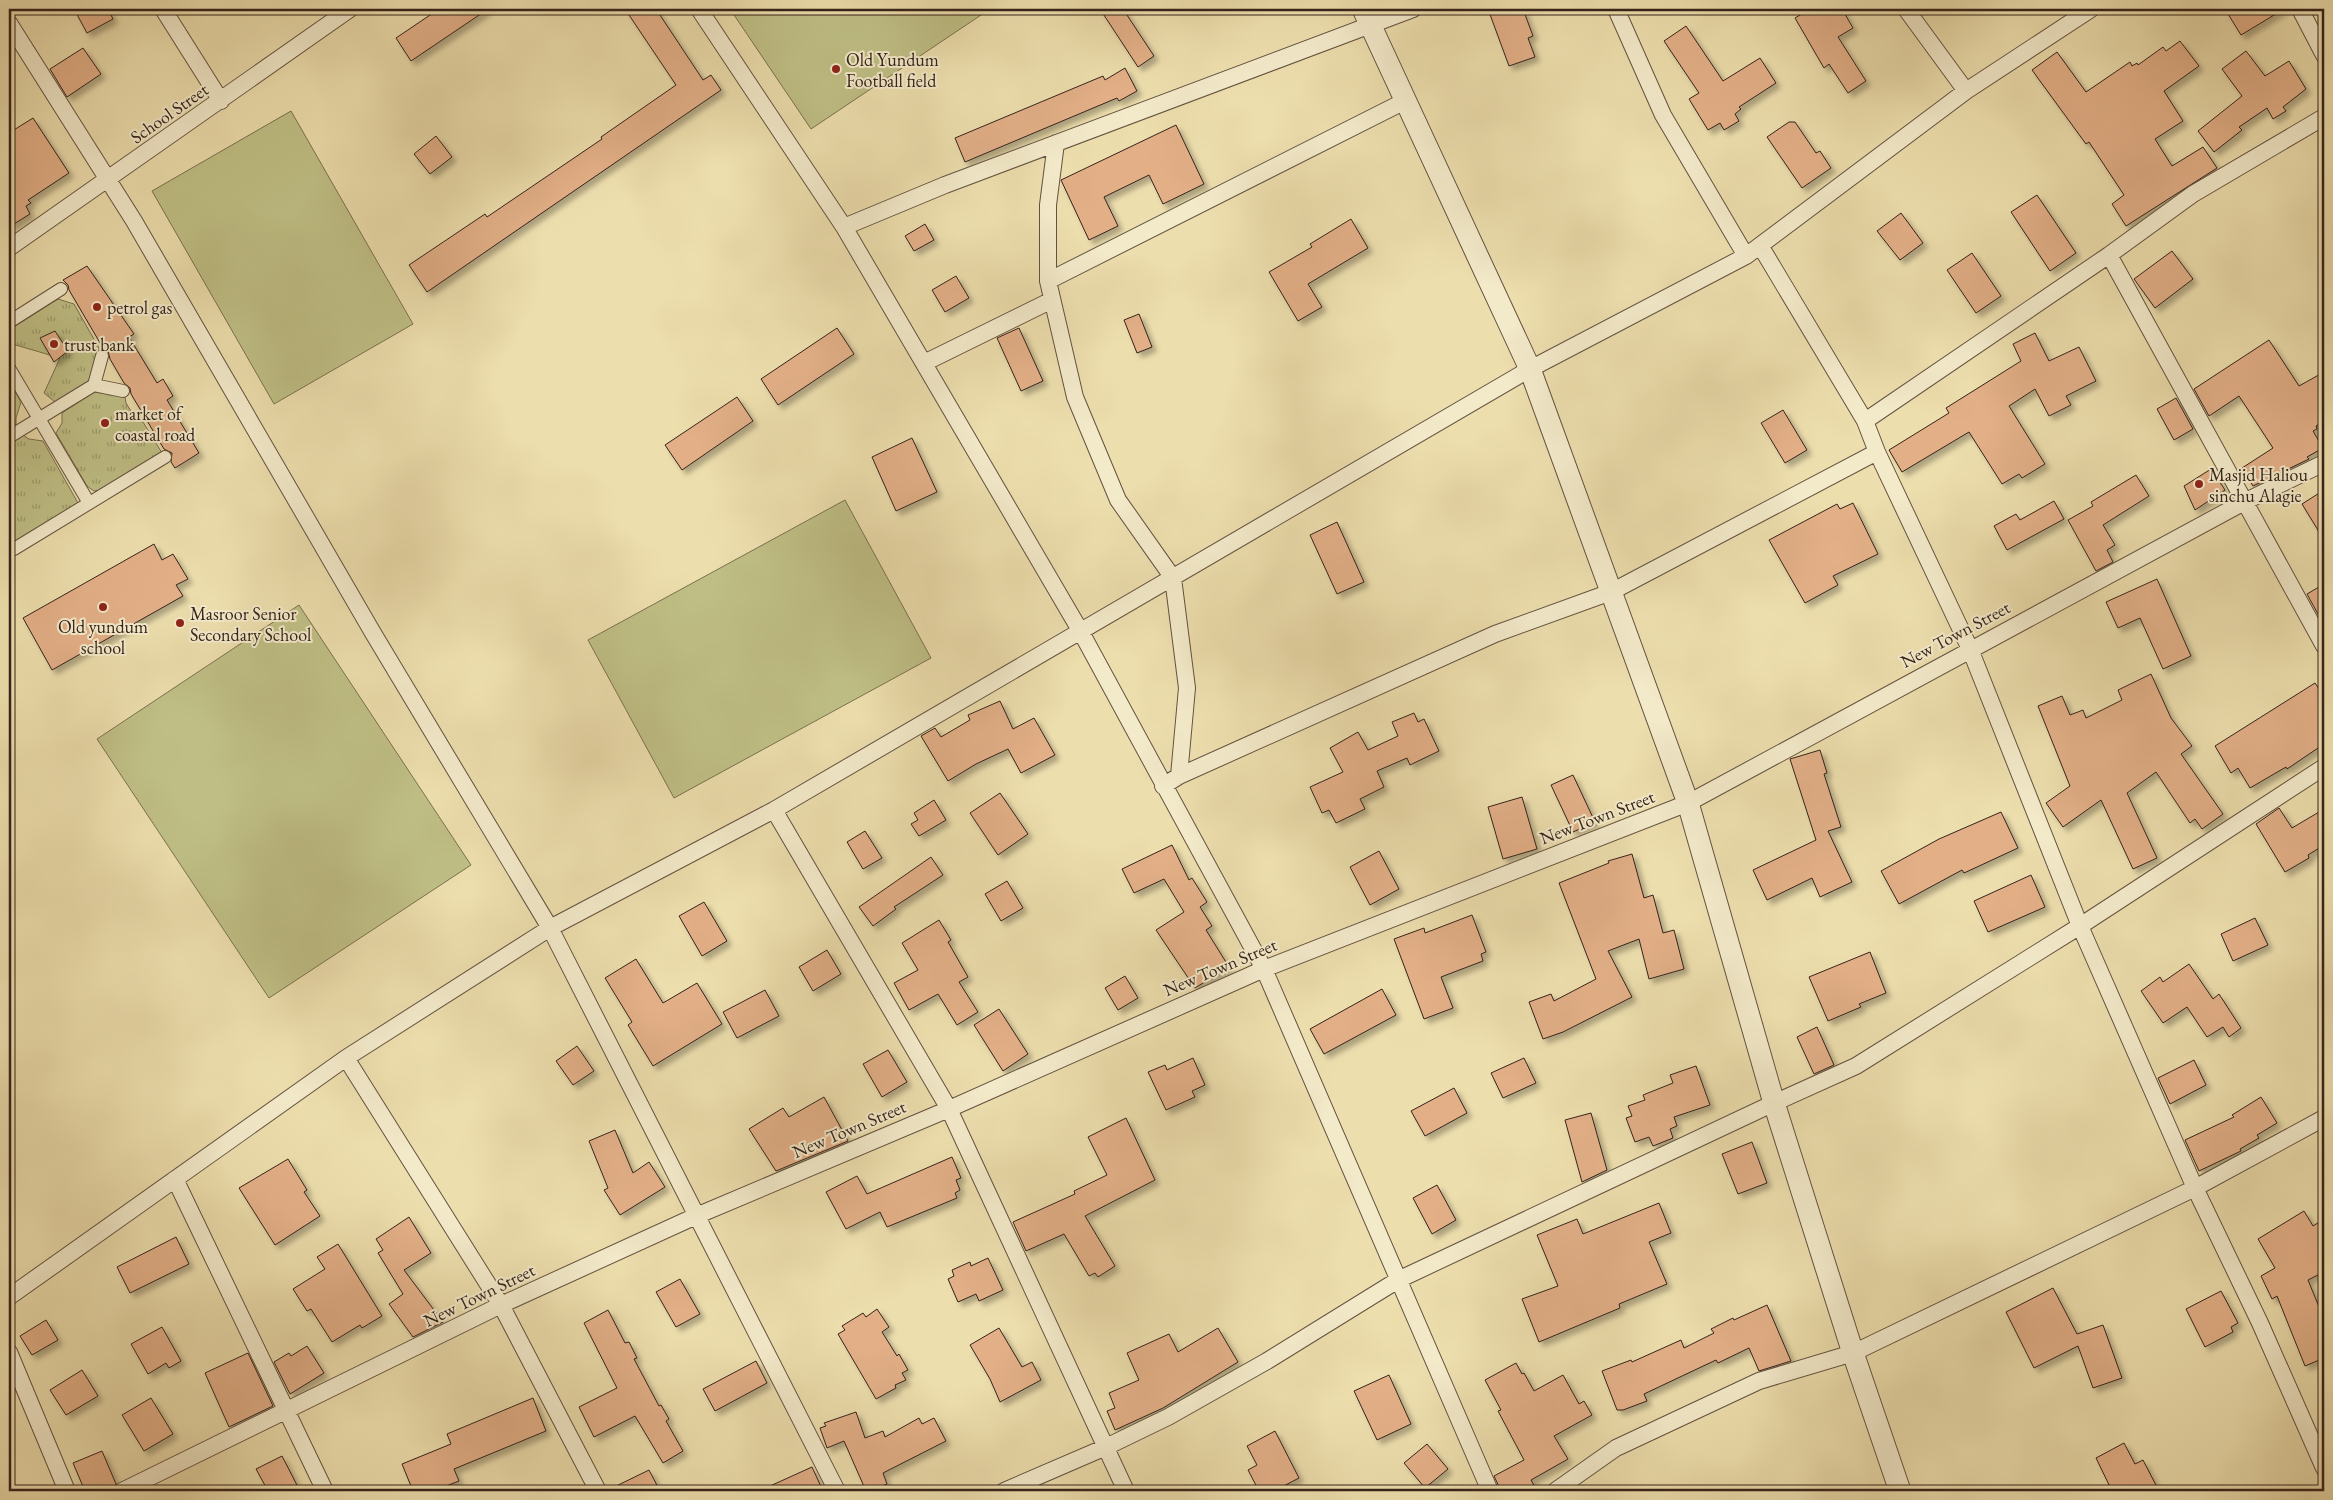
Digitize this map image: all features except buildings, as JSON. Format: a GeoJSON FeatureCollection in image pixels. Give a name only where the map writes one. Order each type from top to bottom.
{"type":"FeatureCollection","features":[{"type":"Feature","properties":{"kind":"street"},"geometry":{"type":"LineString","coordinates":[[163,9],[221,101]]}},
{"type":"Feature","properties":{"kind":"street","name":"School Street"},"geometry":{"type":"LineString","coordinates":[[9,248],[350,9]]}},
{"type":"Feature","properties":{"kind":"street"},"geometry":{"type":"LineString","coordinates":[[699,9],[844,227],[1081,632],[1264,969],[1490,1491]]}},
{"type":"Feature","properties":{"kind":"street"},"geometry":{"type":"LineString","coordinates":[[844,227],[945,185],[1056,143],[1366,16],[1413,9]]}},
{"type":"Feature","properties":{"kind":"street"},"geometry":{"type":"LineString","coordinates":[[1616,9],[1663,115],[1746,256]]}},
{"type":"Feature","properties":{"kind":"street"},"geometry":{"type":"LineString","coordinates":[[1906,9],[1966,91]]}},
{"type":"Feature","properties":{"kind":"street"},"geometry":{"type":"LineString","coordinates":[[9,1297],[346,1058],[550,928],[774,810],[1530,369],[1746,256],[1966,91],[2091,9]]}},
{"type":"Feature","properties":{"kind":"street"},"geometry":{"type":"LineString","coordinates":[[2300,9],[2324,55]]}},
{"type":"Feature","properties":{"kind":"street"},"geometry":{"type":"LineString","coordinates":[[1366,16],[1530,369],[1688,803],[1774,1102],[1853,1353],[1900,1491]]}},
{"type":"Feature","properties":{"kind":"street"},"geometry":{"type":"LineString","coordinates":[[9,23],[134,221],[373,634],[550,928],[837,1491]]}},
{"type":"Feature","properties":{"kind":"street"},"geometry":{"type":"LineString","coordinates":[[1048,281],[1405,101]]}},
{"type":"Feature","properties":{"kind":"street"},"geometry":{"type":"LineString","coordinates":[[1865,421],[2109,255],[2193,194],[2324,117]]}},
{"type":"Feature","properties":{"kind":"street"},"geometry":{"type":"LineString","coordinates":[[1056,143],[1048,205],[1048,281],[1075,397],[1118,500],[1173,578],[1188,688],[1180,776]]}},
{"type":"Feature","properties":{"kind":"street"},"geometry":{"type":"LineString","coordinates":[[1760,247],[1865,421],[1876,452],[1970,649],[2080,926],[2195,1188],[2260,1323],[2324,1468]]}},
{"type":"Feature","properties":{"kind":"street"},"geometry":{"type":"LineString","coordinates":[[2109,255],[2246,501],[2324,646]]}},
{"type":"Feature","properties":{"kind":"street"},"geometry":{"type":"LineString","coordinates":[[9,322],[61,289]]}},
{"type":"Feature","properties":{"kind":"street"},"geometry":{"type":"LineString","coordinates":[[924,363],[1052,300]]}},
{"type":"Feature","properties":{"kind":"street"},"geometry":{"type":"LineString","coordinates":[[9,437],[94,385],[102,356]]}},
{"type":"Feature","properties":{"kind":"street"},"geometry":{"type":"LineString","coordinates":[[9,368],[89,503]]}},
{"type":"Feature","properties":{"kind":"street"},"geometry":{"type":"LineString","coordinates":[[94,385],[123,391]]}},
{"type":"Feature","properties":{"kind":"street"},"geometry":{"type":"LineString","coordinates":[[1164,786],[1180,776],[1495,634],[1611,592],[1876,452]]}},
{"type":"Feature","properties":{"kind":"street"},"geometry":{"type":"LineString","coordinates":[[14,549],[165,457]]}},
{"type":"Feature","properties":{"kind":"street","name":"New Town Street"},"geometry":{"type":"LineString","coordinates":[[122,1491],[502,1305],[696,1216],[949,1109],[1264,969],[1688,803],[2246,501],[2324,463]]}},
{"type":"Feature","properties":{"kind":"street"},"geometry":{"type":"LineString","coordinates":[[1004,1491],[1106,1447],[1168,1417],[1267,1361],[1398,1280],[1774,1102],[1856,1066],[2080,926],[2324,767]]}},
{"type":"Feature","properties":{"kind":"street"},"geometry":{"type":"LineString","coordinates":[[774,810],[949,1109],[1126,1491]]}},
{"type":"Feature","properties":{"kind":"street"},"geometry":{"type":"LineString","coordinates":[[346,1058],[502,1305],[598,1491]]}},
{"type":"Feature","properties":{"kind":"street"},"geometry":{"type":"LineString","coordinates":[[1554,1491],[1616,1448],[1759,1381],[1853,1353],[2195,1188],[2324,1118]]}},
{"type":"Feature","properties":{"kind":"street"},"geometry":{"type":"LineString","coordinates":[[175,1179],[325,1491]]}},
{"type":"Feature","properties":{"kind":"street"},"geometry":{"type":"LineString","coordinates":[[9,1352],[67,1491]]}},
{"type":"Feature","properties":{"kind":"green space","name":"Old Yundum Football field"},"geometry":{"type":"Polygon","coordinates":[[[730,9],[990,9],[811,129],[730,9]]]}},
{"type":"Feature","properties":{"kind":"green space"},"geometry":{"type":"Polygon","coordinates":[[[291,111],[413,324],[274,404],[152,191],[291,111]]]}},
{"type":"Feature","properties":{"kind":"green space"},"geometry":{"type":"Polygon","coordinates":[[[58,299],[74,304],[99,348],[89,381],[55,402],[44,393],[60,358],[9,343],[9,330],[58,299]]]}},
{"type":"Feature","properties":{"kind":"green space"},"geometry":{"type":"Polygon","coordinates":[[[9,381],[21,402],[16,424],[9,429],[9,381]]]}},
{"type":"Feature","properties":{"kind":"green space"},"geometry":{"type":"Polygon","coordinates":[[[94,392],[125,397],[126,403],[137,421],[143,422],[162,453],[101,490],[94,491],[87,486],[56,433],[62,423],[62,413],[94,392]]]}},
{"type":"Feature","properties":{"kind":"green space"},"geometry":{"type":"Polygon","coordinates":[[[23,435],[29,439],[43,441],[78,503],[14,542],[9,541],[9,443],[23,435]]]}},
{"type":"Feature","properties":{"kind":"green space"},"geometry":{"type":"Polygon","coordinates":[[[845,500],[931,658],[674,798],[588,640],[845,500]]]}},
{"type":"Feature","properties":{"kind":"green space"},"geometry":{"type":"Polygon","coordinates":[[[299,605],[471,865],[269,998],[97,739],[299,605]]]}},
{"type":"Feature","properties":{"kind":"place","name":"Old Yundum Football field"},"geometry":{"type":"Point","coordinates":[836,69]}},
{"type":"Feature","properties":{"kind":"place","name":"petrol gas"},"geometry":{"type":"Point","coordinates":[97,307]}},
{"type":"Feature","properties":{"kind":"place","name":"trust bank"},"geometry":{"type":"Point","coordinates":[54,344]}},
{"type":"Feature","properties":{"kind":"place","name":"market of coastal road"},"geometry":{"type":"Point","coordinates":[105,423]}},
{"type":"Feature","properties":{"kind":"place","name":"Masjid Haliou sinchu Alagie"},"geometry":{"type":"Point","coordinates":[2199,484]}},
{"type":"Feature","properties":{"kind":"place","name":"Old yundum school"},"geometry":{"type":"Point","coordinates":[103,607]}},
{"type":"Feature","properties":{"kind":"place","name":"Masroor Senior Secondary School"},"geometry":{"type":"Point","coordinates":[180,623]}}]}
